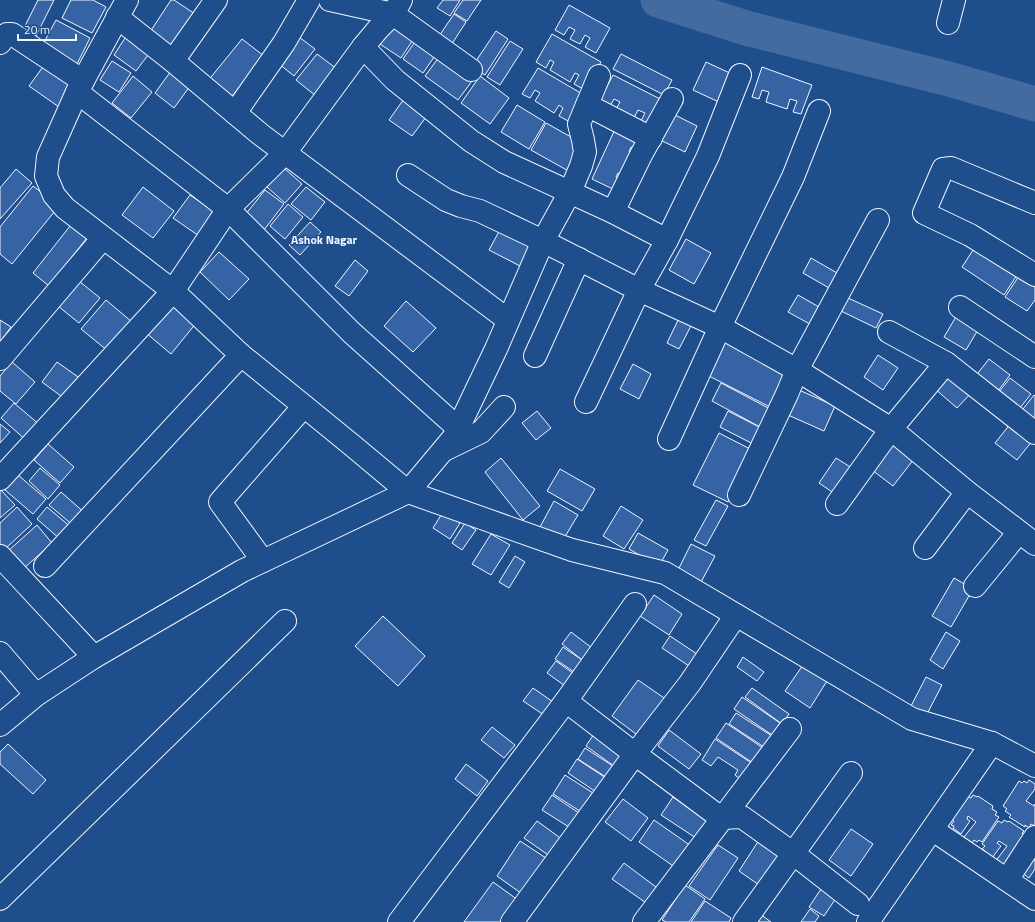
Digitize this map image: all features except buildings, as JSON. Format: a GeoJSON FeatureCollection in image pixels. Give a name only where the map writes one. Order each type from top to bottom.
{"type":"FeatureCollection","features":[{"type":"Feature","properties":{"kind":"street"},"geometry":{"type":"LineString","coordinates":[[173,61],[216,0]]}},
{"type":"Feature","properties":{"kind":"street"},"geometry":{"type":"LineString","coordinates":[[235,113],[284,43],[309,0]]}},
{"type":"Feature","properties":{"kind":"street"},"geometry":{"type":"LineString","coordinates":[[330,0],[397,7],[471,70]]}},
{"type":"Feature","properties":{"kind":"street"},"geometry":{"type":"LineString","coordinates":[[948,23],[954,0]]}},
{"type":"Feature","properties":{"kind":"street"},"geometry":{"type":"LineString","coordinates":[[508,320],[285,153],[235,113],[173,61],[121,5],[80,86],[48,157],[46,176],[54,195],[65,208],[174,291],[241,354],[408,492],[572,550],[665,573],[736,616],[842,676],[912,719],[992,743],[1035,766]]}},
{"type":"Feature","properties":{"kind":"street"},"geometry":{"type":"LineString","coordinates":[[0,479],[174,291],[228,209],[285,153],[363,47],[397,7]]}},
{"type":"Feature","properties":{"kind":"street"},"geometry":{"type":"LineString","coordinates":[[0,43],[7,34],[12,34],[80,86],[228,209],[352,333],[458,428]]}},
{"type":"Feature","properties":{"kind":"street"},"geometry":{"type":"LineString","coordinates":[[363,47],[395,80],[471,141],[504,162],[613,212],[667,240]]}},
{"type":"Feature","properties":{"kind":"street"},"geometry":{"type":"LineString","coordinates":[[586,402],[639,290],[667,240],[708,156],[740,75]]}},
{"type":"Feature","properties":{"kind":"street"},"geometry":{"type":"LineString","coordinates":[[0,725],[36,695],[94,657],[242,571],[408,492],[454,437],[543,241],[570,192],[585,152],[584,140],[579,124],[599,76]]}},
{"type":"Feature","properties":{"kind":"street"},"geometry":{"type":"LineString","coordinates":[[613,212],[650,138],[672,99]]}},
{"type":"Feature","properties":{"kind":"street"},"geometry":{"type":"LineString","coordinates":[[587,105],[650,138]]}},
{"type":"Feature","properties":{"kind":"street"},"geometry":{"type":"LineString","coordinates":[[669,439],[720,327],[793,177],[820,111]]}},
{"type":"Feature","properties":{"kind":"street"},"geometry":{"type":"LineString","coordinates":[[1035,203],[951,168],[946,168],[943,169],[924,213],[970,235],[1035,274]]}},
{"type":"Feature","properties":{"kind":"street"},"geometry":{"type":"LineString","coordinates":[[408,175],[446,200],[480,211],[639,290],[720,327],[797,370],[891,429],[967,492],[1027,538],[975,586]]}},
{"type":"Feature","properties":{"kind":"street"},"geometry":{"type":"LineString","coordinates":[[739,495],[788,394],[797,370],[878,220]]}},
{"type":"Feature","properties":{"kind":"street"},"geometry":{"type":"LineString","coordinates":[[0,359],[104,238]]}},
{"type":"Feature","properties":{"kind":"street"},"geometry":{"type":"LineString","coordinates":[[535,356],[579,260]]}},
{"type":"Feature","properties":{"kind":"street"},"geometry":{"type":"LineString","coordinates":[[960,307],[1035,357]]}},
{"type":"Feature","properties":{"kind":"street"},"geometry":{"type":"LineString","coordinates":[[889,332],[946,363],[1035,433]]}},
{"type":"Feature","properties":{"kind":"street"},"geometry":{"type":"LineString","coordinates":[[45,566],[241,354]]}},
{"type":"Feature","properties":{"kind":"street"},"geometry":{"type":"LineString","coordinates":[[837,504],[891,429],[946,363]]}},
{"type":"Feature","properties":{"kind":"street"},"geometry":{"type":"LineString","coordinates":[[262,562],[220,502],[304,406]]}},
{"type":"Feature","properties":{"kind":"street"},"geometry":{"type":"LineString","coordinates":[[441,452],[481,432],[504,407]]}},
{"type":"Feature","properties":{"kind":"street"},"geometry":{"type":"LineString","coordinates":[[925,548],[967,492]]}},
{"type":"Feature","properties":{"kind":"street"},"geometry":{"type":"LineString","coordinates":[[0,556],[94,657]]}},
{"type":"Feature","properties":{"kind":"street"},"geometry":{"type":"LineString","coordinates":[[399,922],[566,701],[635,604]]}},
{"type":"Feature","properties":{"kind":"street"},"geometry":{"type":"LineString","coordinates":[[512,922],[635,754],[690,684],[736,616]]}},
{"type":"Feature","properties":{"kind":"street"},"geometry":{"type":"LineString","coordinates":[[0,899],[285,621]]}},
{"type":"Feature","properties":{"kind":"street"},"geometry":{"type":"LineString","coordinates":[[0,653],[36,695]]}},
{"type":"Feature","properties":{"kind":"street"},"geometry":{"type":"LineString","coordinates":[[566,701],[721,818],[742,817],[794,854],[873,915],[992,743]]}},
{"type":"Feature","properties":{"kind":"street"},"geometry":{"type":"LineString","coordinates":[[644,922],[721,818],[790,729]]}},
{"type":"Feature","properties":{"kind":"street"},"geometry":{"type":"LineString","coordinates":[[744,922],[851,774]]}},
{"type":"Feature","properties":{"kind":"street"},"geometry":{"type":"LineString","coordinates":[[933,830],[1035,899]]}},
{"type":"Feature","properties":{"kind":"street"},"geometry":{"type":"LineString","coordinates":[[1007,880],[1035,837]]}},
{"type":"Feature","properties":{"kind":"waterway"},"geometry":{"type":"LineString","coordinates":[[658,0],[746,28],[949,79],[1035,104]]}},
{"type":"Feature","properties":{"kind":"district","name":"Ashok Nagar"},"geometry":{"type":"Point","coordinates":[324,240]}}]}
